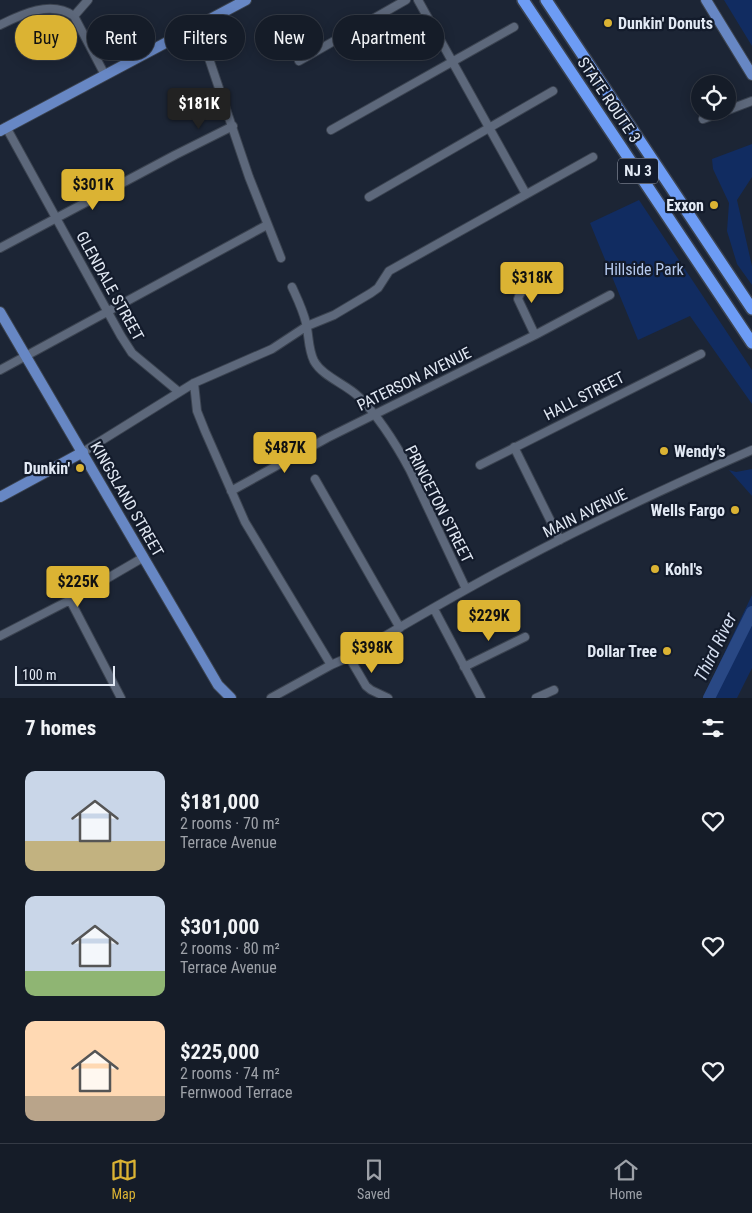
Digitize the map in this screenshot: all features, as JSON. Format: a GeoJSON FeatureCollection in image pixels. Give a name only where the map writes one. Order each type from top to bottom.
{"type":"FeatureCollection","features":[{"type":"Feature","properties":{"kind":"highway"},"geometry":{"type":"LineString","coordinates":[[515,0],[562,58]]}},
{"type":"Feature","properties":{"kind":"highway","name":"STATE ROUTE 3"},"geometry":{"type":"LineString","coordinates":[[523,0],[752,343]]}},
{"type":"Feature","properties":{"kind":"highway","name":"STATE ROUTE 3"},"geometry":{"type":"LineString","coordinates":[[546,0],[752,309]]}},
{"type":"Feature","properties":{"kind":"main road"},"geometry":{"type":"LineString","coordinates":[[706,0],[752,75]]}},
{"type":"Feature","properties":{"kind":"main road"},"geometry":{"type":"LineString","coordinates":[[218,15],[243,1]]}},
{"type":"Feature","properties":{"kind":"main road"},"geometry":{"type":"LineString","coordinates":[[3,129],[165,43]]}},
{"type":"Feature","properties":{"kind":"main road","name":"KINGSLAND STREET"},"geometry":{"type":"LineString","coordinates":[[0,312],[218,684],[231,698]]}},
{"type":"Feature","properties":{"kind":"main road"},"geometry":{"type":"LineString","coordinates":[[0,497],[82,452]]}},
{"type":"Feature","properties":{"kind":"street"},"geometry":{"type":"LineString","coordinates":[[300,61],[406,0]]}},
{"type":"Feature","properties":{"kind":"street"},"geometry":{"type":"LineString","coordinates":[[418,0],[526,194]]}},
{"type":"Feature","properties":{"kind":"street"},"geometry":{"type":"LineString","coordinates":[[75,15],[87,1]]}},
{"type":"Feature","properties":{"kind":"street"},"geometry":{"type":"LineString","coordinates":[[20,15],[39,10],[62,10],[72,15]]}},
{"type":"Feature","properties":{"kind":"street"},"geometry":{"type":"LineString","coordinates":[[0,24],[15,17]]}},
{"type":"Feature","properties":{"kind":"street"},"geometry":{"type":"LineString","coordinates":[[77,22],[105,75]]}},
{"type":"Feature","properties":{"kind":"street"},"geometry":{"type":"LineString","coordinates":[[331,130],[514,27]]}},
{"type":"Feature","properties":{"kind":"street"},"geometry":{"type":"LineString","coordinates":[[210,60],[267,225],[281,258]]}},
{"type":"Feature","properties":{"kind":"street"},"geometry":{"type":"LineString","coordinates":[[369,197],[553,91]]}},
{"type":"Feature","properties":{"kind":"street"},"geometry":{"type":"LineString","coordinates":[[736,107],[752,101]]}},
{"type":"Feature","properties":{"kind":"street"},"geometry":{"type":"LineString","coordinates":[[0,248],[233,126]]}},
{"type":"Feature","properties":{"kind":"street","name":"GLENDALE STREET"},"geometry":{"type":"LineString","coordinates":[[3,129],[56,218],[132,354],[179,392]]}},
{"type":"Feature","properties":{"kind":"street"},"geometry":{"type":"LineString","coordinates":[[82,452],[194,382],[272,349],[307,326],[371,294],[378,288],[388,271],[593,157]]}},
{"type":"Feature","properties":{"kind":"street"},"geometry":{"type":"LineString","coordinates":[[0,370],[267,225]]}},
{"type":"Feature","properties":{"kind":"street"},"geometry":{"type":"LineString","coordinates":[[534,335],[518,299],[520,292],[537,274]]}},
{"type":"Feature","properties":{"kind":"street","name":"PRINCETON STREET"},"geometry":{"type":"LineString","coordinates":[[292,287],[307,326],[314,361],[322,370],[349,388],[373,414],[400,453],[410,470],[466,589]]}},
{"type":"Feature","properties":{"kind":"street","name":"PATERSON AVENUE"},"geometry":{"type":"LineString","coordinates":[[231,491],[373,414],[534,335],[610,295]]}},
{"type":"Feature","properties":{"kind":"street","name":"HALL STREET"},"geometry":{"type":"LineString","coordinates":[[480,464],[701,354]]}},
{"type":"Feature","properties":{"kind":"street"},"geometry":{"type":"LineString","coordinates":[[194,382],[197,410],[245,522],[330,665]]}},
{"type":"Feature","properties":{"kind":"street"},"geometry":{"type":"LineString","coordinates":[[514,447],[560,540]]}},
{"type":"Feature","properties":{"kind":"street","name":"MAIN AVENUE"},"geometry":{"type":"LineString","coordinates":[[271,698],[330,665],[349,657],[466,589],[560,540],[678,483],[752,450]]}},
{"type":"Feature","properties":{"kind":"street"},"geometry":{"type":"LineString","coordinates":[[315,479],[400,628]]}},
{"type":"Feature","properties":{"kind":"street"},"geometry":{"type":"LineString","coordinates":[[0,636],[70,600],[144,557]]}},
{"type":"Feature","properties":{"kind":"street"},"geometry":{"type":"LineString","coordinates":[[70,600],[121,698]]}},
{"type":"Feature","properties":{"kind":"street"},"geometry":{"type":"LineString","coordinates":[[434,609],[480,698]]}},
{"type":"Feature","properties":{"kind":"street"},"geometry":{"type":"LineString","coordinates":[[464,667],[524,637]]}},
{"type":"Feature","properties":{"kind":"street"},"geometry":{"type":"LineString","coordinates":[[349,657],[366,686],[388,698]]}},
{"type":"Feature","properties":{"kind":"street"},"geometry":{"type":"LineString","coordinates":[[536,698],[554,690]]}},
{"type":"Feature","properties":{"kind":"green space"},"geometry":{"type":"Polygon","coordinates":[[[724,0],[752,0],[752,46],[724,0]]]}},
{"type":"Feature","properties":{"kind":"green space"},"geometry":{"type":"Polygon","coordinates":[[[752,144],[752,177],[737,200],[752,266],[752,285],[737,264],[727,231],[729,203],[713,169],[712,159],[752,144]]]}},
{"type":"Feature","properties":{"kind":"green space","name":"Hillside Park"},"geometry":{"type":"Polygon","coordinates":[[[639,200],[752,370],[752,404],[690,316],[638,340],[590,223],[639,200]]]}},
{"type":"Feature","properties":{"kind":"green space"},"geometry":{"type":"Polygon","coordinates":[[[752,469],[752,496],[729,470],[736,472],[752,469]]]}},
{"type":"Feature","properties":{"kind":"green space"},"geometry":{"type":"Polygon","coordinates":[[[752,595],[752,668],[737,698],[703,698],[752,595]]]}},
{"type":"Feature","properties":{"kind":"waterway","name":"Third River"},"geometry":{"type":"LineString","coordinates":[[709,698],[752,612]]}},
{"type":"Feature","properties":{"kind":"place","name":"Dunkin' Donuts"},"geometry":{"type":"Point","coordinates":[608,23]}},
{"type":"Feature","properties":{"kind":"place","name":"Exxon"},"geometry":{"type":"Point","coordinates":[714,205]}},
{"type":"Feature","properties":{"kind":"place","name":"Wendy's"},"geometry":{"type":"Point","coordinates":[664,451]}},
{"type":"Feature","properties":{"kind":"place","name":"Dunkin'"},"geometry":{"type":"Point","coordinates":[80,468]}},
{"type":"Feature","properties":{"kind":"place","name":"Wells Fargo"},"geometry":{"type":"Point","coordinates":[735,510]}},
{"type":"Feature","properties":{"kind":"place","name":"Kohl's"},"geometry":{"type":"Point","coordinates":[655,569]}},
{"type":"Feature","properties":{"kind":"place","name":"Dollar Tree"},"geometry":{"type":"Point","coordinates":[667,651]}}]}
